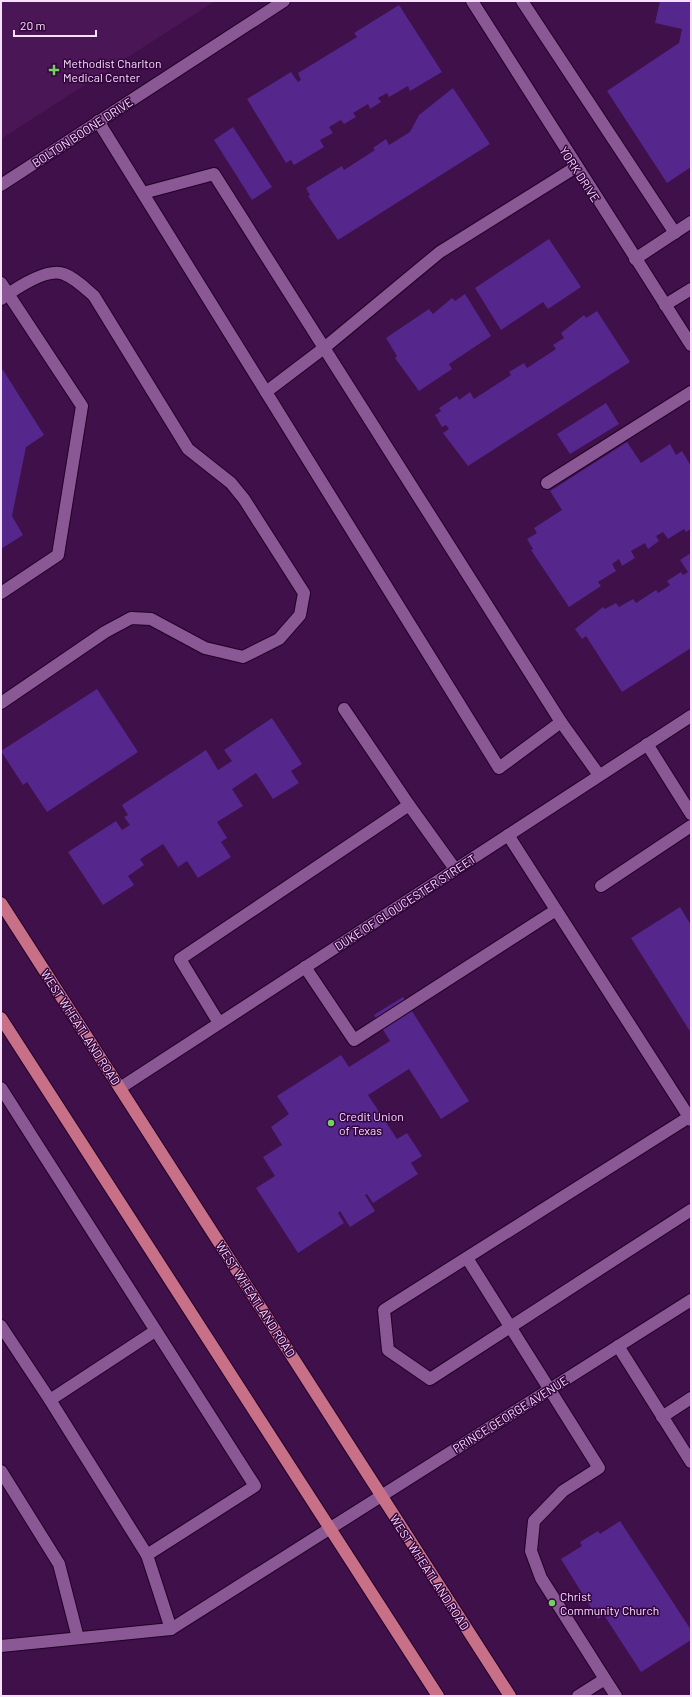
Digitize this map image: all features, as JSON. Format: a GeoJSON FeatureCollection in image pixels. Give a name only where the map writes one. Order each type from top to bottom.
{"type":"FeatureCollection","features":[{"type":"Feature","properties":{"kind":"main road","name":"WEST WHEATLAND ROAD"},"geometry":{"type":"LineString","coordinates":[[1,903],[510,1696]]}},
{"type":"Feature","properties":{"kind":"main road"},"geometry":{"type":"LineString","coordinates":[[1,1018],[438,1696]]}},
{"type":"Feature","properties":{"kind":"street","name":"BOLTON BOONE DRIVE"},"geometry":{"type":"LineString","coordinates":[[1,184],[284,1]]}},
{"type":"Feature","properties":{"kind":"street","name":"YORK DRIVE"},"geometry":{"type":"LineString","coordinates":[[472,1],[576,167],[691,345]]}},
{"type":"Feature","properties":{"kind":"street"},"geometry":{"type":"LineString","coordinates":[[522,1],[674,233]]}},
{"type":"Feature","properties":{"kind":"street"},"geometry":{"type":"LineString","coordinates":[[98,121],[499,768],[560,722]]}},
{"type":"Feature","properties":{"kind":"street"},"geometry":{"type":"LineString","coordinates":[[266,392],[324,348],[440,252],[576,167]]}},
{"type":"Feature","properties":{"kind":"street"},"geometry":{"type":"LineString","coordinates":[[143,193],[214,174],[560,722],[599,775]]}},
{"type":"Feature","properties":{"kind":"street"},"geometry":{"type":"LineString","coordinates":[[635,259],[691,222]]}},
{"type":"Feature","properties":{"kind":"street"},"geometry":{"type":"LineString","coordinates":[[1,703],[105,632],[131,618],[151,619],[205,648],[243,657],[279,638],[300,615],[304,593],[244,499],[231,483],[188,449],[94,296],[76,281],[63,273],[48,272],[5,296]]}},
{"type":"Feature","properties":{"kind":"street"},"geometry":{"type":"LineString","coordinates":[[1,283],[5,296],[82,406],[58,555],[1,593]]}},
{"type":"Feature","properties":{"kind":"street"},"geometry":{"type":"LineString","coordinates":[[665,305],[691,289]]}},
{"type":"Feature","properties":{"kind":"street"},"geometry":{"type":"LineString","coordinates":[[548,483],[691,392]]}},
{"type":"Feature","properties":{"kind":"street"},"geometry":{"type":"LineString","coordinates":[[344,709],[409,805],[455,869]]}},
{"type":"Feature","properties":{"kind":"street","name":"DUKE OF GLOUCESTER STREET"},"geometry":{"type":"LineString","coordinates":[[120,1088],[691,716]]}},
{"type":"Feature","properties":{"kind":"street"},"geometry":{"type":"LineString","coordinates":[[647,744],[691,814]]}},
{"type":"Feature","properties":{"kind":"street"},"geometry":{"type":"LineString","coordinates":[[219,1023],[180,959],[409,805]]}},
{"type":"Feature","properties":{"kind":"street"},"geometry":{"type":"LineString","coordinates":[[601,886],[691,826]]}},
{"type":"Feature","properties":{"kind":"street"},"geometry":{"type":"LineString","coordinates":[[508,835],[690,1118],[384,1310],[388,1350],[430,1379],[691,1210]]}},
{"type":"Feature","properties":{"kind":"street"},"geometry":{"type":"LineString","coordinates":[[306,967],[354,1040],[556,910]]}},
{"type":"Feature","properties":{"kind":"street"},"geometry":{"type":"LineString","coordinates":[[1,1088],[255,1486],[148,1555]]}},
{"type":"Feature","properties":{"kind":"street"},"geometry":{"type":"LineString","coordinates":[[467,1258],[551,1388],[599,1468],[563,1491],[534,1521],[531,1551],[541,1578],[616,1696]]}},
{"type":"Feature","properties":{"kind":"street","name":"PRINCE GEORGE AVENUE"},"geometry":{"type":"LineString","coordinates":[[171,1629],[691,1300]]}},
{"type":"Feature","properties":{"kind":"street"},"geometry":{"type":"LineString","coordinates":[[1,1326],[50,1400],[148,1555],[171,1629],[1,1646]]}},
{"type":"Feature","properties":{"kind":"street"},"geometry":{"type":"LineString","coordinates":[[50,1400],[155,1331]]}},
{"type":"Feature","properties":{"kind":"street"},"geometry":{"type":"LineString","coordinates":[[618,1346],[691,1462]]}},
{"type":"Feature","properties":{"kind":"street"},"geometry":{"type":"LineString","coordinates":[[662,1417],[691,1398]]}},
{"type":"Feature","properties":{"kind":"street"},"geometry":{"type":"LineString","coordinates":[[1,1471],[59,1564],[78,1638]]}},
{"type":"Feature","properties":{"kind":"street"},"geometry":{"type":"LineString","coordinates":[[578,1696],[605,1679]]}},
{"type":"Feature","properties":{"kind":"shaded area","name":"Methodist Charlton Medical Center"},"geometry":{"type":"Polygon","coordinates":[[[1,1],[215,1],[1,139],[1,1]]]}},
{"type":"Feature","properties":{"kind":"building"},"geometry":{"type":"Polygon","coordinates":[[[660,1],[691,1],[691,167],[667,183],[607,91],[679,43],[682,29],[655,23],[660,1]]]}},
{"type":"Feature","properties":{"kind":"building"},"geometry":{"type":"Polygon","coordinates":[[[399,5],[442,72],[410,91],[408,86],[389,97],[387,93],[378,98],[381,102],[370,109],[368,104],[353,113],[356,117],[344,124],[341,120],[329,127],[333,133],[320,140],[324,147],[294,165],[291,160],[286,163],[247,99],[291,72],[298,82],[301,80],[298,73],[357,37],[354,33],[399,5]]]}},
{"type":"Feature","properties":{"kind":"building"},"geometry":{"type":"Polygon","coordinates":[[[453,88],[490,144],[338,240],[308,196],[310,195],[306,188],[342,166],[344,170],[375,150],[373,148],[386,139],[389,145],[410,132],[419,115],[453,88]]]}},
{"type":"Feature","properties":{"kind":"building"},"geometry":{"type":"Polygon","coordinates":[[[233,127],[272,187],[252,200],[214,140],[233,127]]]}},
{"type":"Feature","properties":{"kind":"building"},"geometry":{"type":"Polygon","coordinates":[[[549,239],[581,287],[548,309],[543,302],[501,330],[475,288],[549,239]]]}},
{"type":"Feature","properties":{"kind":"building"},"geometry":{"type":"Polygon","coordinates":[[[465,294],[491,336],[449,364],[452,369],[419,391],[395,358],[397,356],[386,338],[429,309],[433,314],[452,298],[455,301],[465,294]]]}},
{"type":"Feature","properties":{"kind":"building"},"geometry":{"type":"Polygon","coordinates":[[[597,311],[630,362],[468,466],[443,433],[449,429],[446,425],[442,427],[435,415],[441,411],[439,408],[457,396],[459,400],[470,392],[474,399],[511,375],[509,372],[524,363],[527,368],[556,349],[553,345],[564,338],[561,333],[584,315],[586,318],[597,311]]]}},
{"type":"Feature","properties":{"kind":"building"},"geometry":{"type":"Polygon","coordinates":[[[3,370],[44,435],[26,447],[12,516],[23,535],[1,549],[1,371],[3,370]]]}},
{"type":"Feature","properties":{"kind":"building"},"geometry":{"type":"Polygon","coordinates":[[[606,403],[619,424],[570,454],[557,434],[606,403]]]}},
{"type":"Feature","properties":{"kind":"building"},"geometry":{"type":"Polygon","coordinates":[[[627,442],[641,463],[670,444],[676,455],[682,451],[691,466],[691,529],[686,532],[684,529],[668,539],[663,532],[656,536],[659,541],[648,549],[645,543],[631,551],[635,558],[622,566],[619,559],[612,564],[616,571],[598,582],[601,586],[569,607],[531,550],[533,549],[527,539],[537,533],[534,528],[562,510],[550,491],[627,442]]]}},
{"type":"Feature","properties":{"kind":"building"},"geometry":{"type":"Polygon","coordinates":[[[691,553],[691,648],[622,692],[586,636],[582,639],[575,629],[603,607],[605,609],[616,603],[619,607],[633,599],[636,603],[656,590],[658,593],[670,585],[667,581],[681,572],[683,575],[688,572],[680,560],[691,553]]]}},
{"type":"Feature","properties":{"kind":"building"},"geometry":{"type":"Polygon","coordinates":[[[97,689],[138,752],[47,812],[27,782],[23,785],[1,751],[97,689]]]}},
{"type":"Feature","properties":{"kind":"building"},"geometry":{"type":"Polygon","coordinates":[[[272,718],[302,764],[291,771],[299,783],[273,799],[256,773],[232,789],[243,806],[217,822],[227,838],[221,842],[231,857],[198,878],[187,861],[178,867],[163,844],[140,859],[144,865],[128,876],[134,885],[103,905],[68,852],[116,821],[122,830],[130,825],[124,817],[128,815],[122,805],[206,750],[218,770],[232,761],[224,750],[272,718]]]}},
{"type":"Feature","properties":{"kind":"building"},"geometry":{"type":"Polygon","coordinates":[[[680,907],[691,925],[691,1033],[631,938],[680,907]]]}},
{"type":"Feature","properties":{"kind":"building","name":"Credit Union of Texas"},"geometry":{"type":"Polygon","coordinates":[[[403,997],[469,1101],[441,1119],[409,1069],[368,1095],[397,1139],[407,1133],[422,1156],[411,1163],[418,1174],[373,1203],[367,1194],[365,1195],[375,1211],[350,1227],[340,1211],[338,1213],[344,1223],[298,1253],[256,1188],[275,1176],[263,1157],[282,1145],[271,1127],[289,1114],[277,1096],[341,1055],[349,1067],[390,1041],[374,1015],[403,997]]]}},
{"type":"Feature","properties":{"kind":"building"},"geometry":{"type":"Polygon","coordinates":[[[620,1521],[691,1630],[691,1640],[641,1672],[604,1615],[598,1619],[561,1559],[582,1546],[580,1542],[598,1531],[600,1534],[620,1521]]]}},
{"type":"Feature","properties":{"kind":"place","name":"Methodist Charlton Medical Center"},"geometry":{"type":"Point","coordinates":[54,70]}},
{"type":"Feature","properties":{"kind":"place","name":"Credit Union of Texas"},"geometry":{"type":"Point","coordinates":[331,1123]}},
{"type":"Feature","properties":{"kind":"place","name":"Christ Community Church"},"geometry":{"type":"Point","coordinates":[552,1603]}}]}
